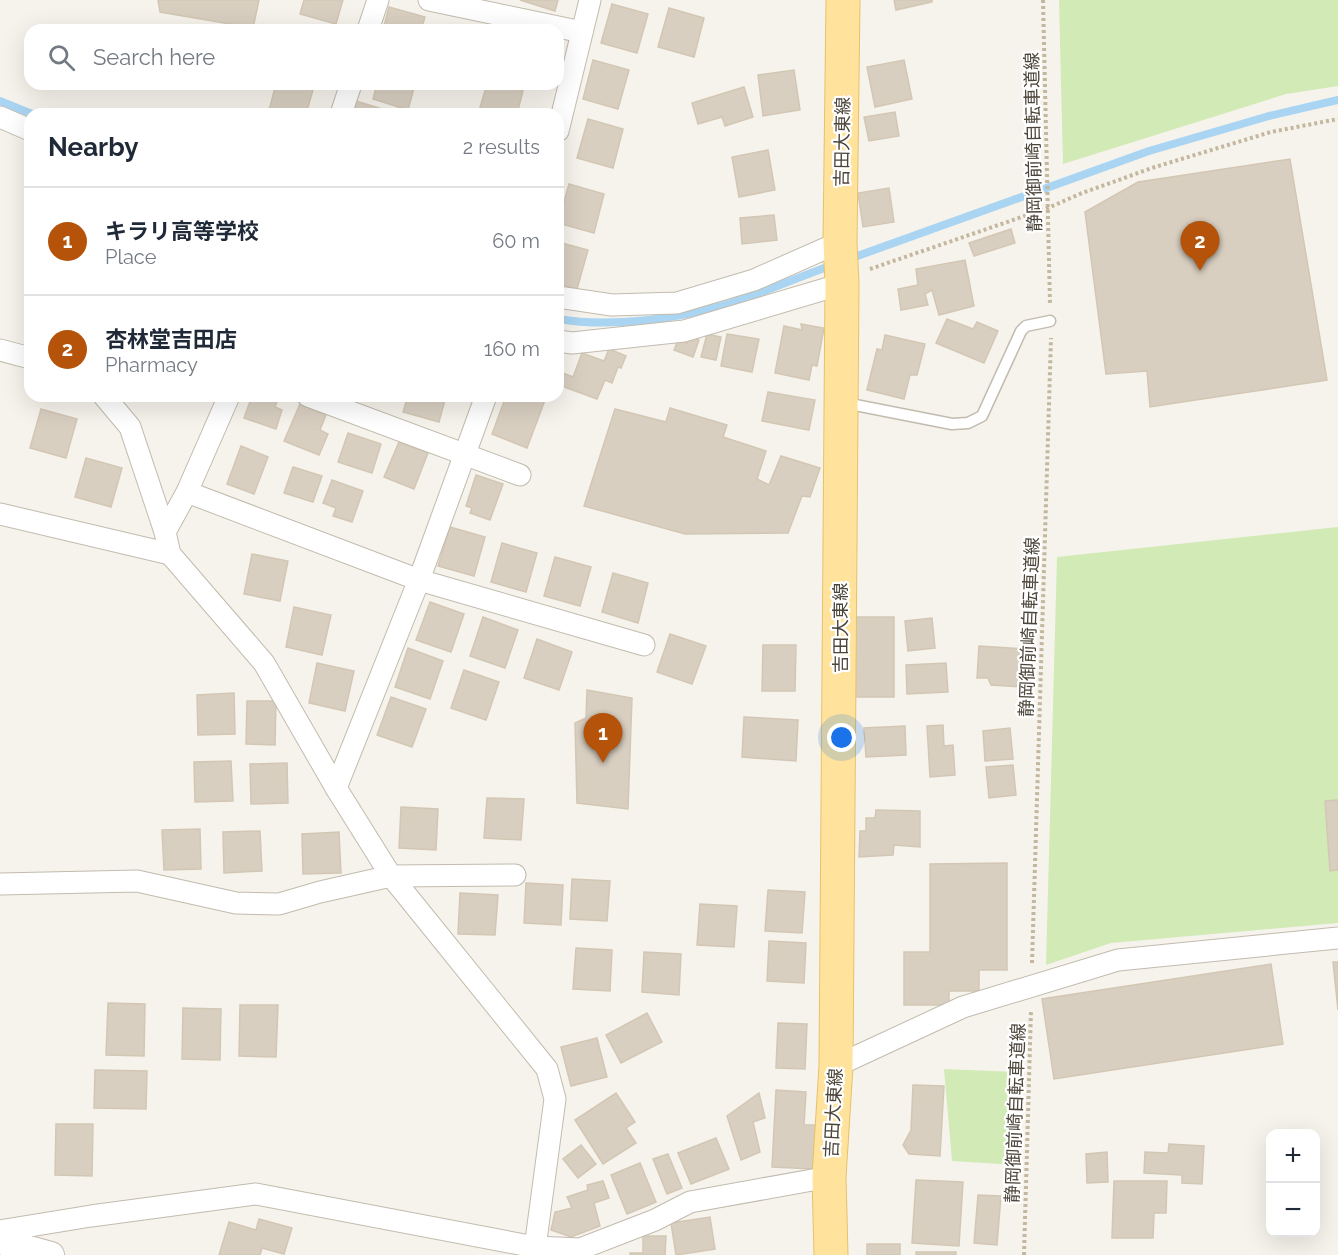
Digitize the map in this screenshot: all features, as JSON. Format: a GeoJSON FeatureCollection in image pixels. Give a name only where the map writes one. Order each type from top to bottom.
{"type":"FeatureCollection","features":[{"type":"Feature","properties":{"kind":"main road","name":"吉田大東線"},"geometry":{"type":"LineString","coordinates":[[831,1255],[829,1177],[836,1066],[843,0]]}},
{"type":"Feature","properties":{"kind":"street"},"geometry":{"type":"LineString","coordinates":[[370,24],[378,0]]}},
{"type":"Feature","properties":{"kind":"street"},"geometry":{"type":"LineString","coordinates":[[429,0],[540,24]]}},
{"type":"Feature","properties":{"kind":"street"},"geometry":{"type":"LineString","coordinates":[[564,108],[590,0]]}},
{"type":"Feature","properties":{"kind":"street"},"geometry":{"type":"LineString","coordinates":[[564,29],[582,33]]}},
{"type":"Feature","properties":{"kind":"street"},"geometry":{"type":"LineString","coordinates":[[343,108],[349,90]]}},
{"type":"Feature","properties":{"kind":"street"},"geometry":{"type":"LineString","coordinates":[[0,117],[24,127]]}},
{"type":"Feature","properties":{"kind":"street"},"geometry":{"type":"LineString","coordinates":[[564,298],[612,305],[676,303],[754,280],[840,243]]}},
{"type":"Feature","properties":{"kind":"street"},"geometry":{"type":"LineString","coordinates":[[564,341],[572,343],[684,332],[842,281]]}},
{"type":"Feature","properties":{"kind":"street"},"geometry":{"type":"LineString","coordinates":[[0,350],[24,356]]}},
{"type":"Feature","properties":{"kind":"street"},"geometry":{"type":"LineString","coordinates":[[109,402],[130,427],[165,532],[170,554],[264,663],[336,788],[391,876],[547,1069],[555,1099],[534,1251]]}},
{"type":"Feature","properties":{"kind":"street"},"geometry":{"type":"LineString","coordinates":[[165,532],[187,492],[226,402]]}},
{"type":"Feature","properties":{"kind":"street"},"geometry":{"type":"LineString","coordinates":[[324,402],[520,475]]}},
{"type":"Feature","properties":{"kind":"street"},"geometry":{"type":"LineString","coordinates":[[336,788],[419,580],[484,402]]}},
{"type":"Feature","properties":{"kind":"street"},"geometry":{"type":"LineString","coordinates":[[187,492],[419,580],[644,645]]}},
{"type":"Feature","properties":{"kind":"street"},"geometry":{"type":"LineString","coordinates":[[0,514],[170,554]]}},
{"type":"Feature","properties":{"kind":"street"},"geometry":{"type":"LineString","coordinates":[[0,885],[137,881],[236,903],[279,904],[391,876],[516,875]]}},
{"type":"Feature","properties":{"kind":"street"},"geometry":{"type":"LineString","coordinates":[[836,1066],[963,1007],[1118,960],[1338,938]]}},
{"type":"Feature","properties":{"kind":"street"},"geometry":{"type":"LineString","coordinates":[[0,1231],[91,1216],[256,1194],[534,1251],[580,1249],[655,1220],[690,1202],[829,1177]]}},
{"type":"Feature","properties":{"kind":"street"},"geometry":{"type":"LineString","coordinates":[[0,1241],[51,1255]]}},
{"type":"Feature","properties":{"kind":"lane"},"geometry":{"type":"LineString","coordinates":[[842,402],[952,424],[968,423],[982,416],[1021,331],[1026,326],[1050,321]]}},
{"type":"Feature","properties":{"kind":"path","name":"静岡御前崎自転車道線"},"geometry":{"type":"LineString","coordinates":[[1024,1255],[1050,321],[1043,0]]}},
{"type":"Feature","properties":{"kind":"path"},"geometry":{"type":"LineString","coordinates":[[842,281],[877,266],[1048,208],[1082,193],[1155,167],[1271,132],[1338,119]]}},
{"type":"Feature","properties":{"kind":"green space"},"geometry":{"type":"Polygon","coordinates":[[[1059,0],[1338,0],[1338,86],[1286,94],[1063,164],[1059,0]]]}},
{"type":"Feature","properties":{"kind":"green space"},"geometry":{"type":"Polygon","coordinates":[[[1338,527],[1338,923],[1111,943],[1046,965],[1057,557],[1338,527]]]}},
{"type":"Feature","properties":{"kind":"green space"},"geometry":{"type":"Polygon","coordinates":[[[944,1069],[1015,1072],[1017,1165],[952,1161],[944,1069]]]}},
{"type":"Feature","properties":{"kind":"building"},"geometry":{"type":"Polygon","coordinates":[[[158,0],[259,0],[254,24],[230,24],[160,12],[158,0]]]}},
{"type":"Feature","properties":{"kind":"building"},"geometry":{"type":"Polygon","coordinates":[[[304,0],[343,0],[336,24],[300,14],[304,0]]]}},
{"type":"Feature","properties":{"kind":"building"},"geometry":{"type":"Polygon","coordinates":[[[520,0],[558,0],[555,11],[520,0]]]}},
{"type":"Feature","properties":{"kind":"building"},"geometry":{"type":"Polygon","coordinates":[[[894,0],[932,0],[932,2],[896,10],[894,0]]]}},
{"type":"Feature","properties":{"kind":"building"},"geometry":{"type":"Polygon","coordinates":[[[612,4],[648,14],[637,53],[601,43],[612,4]]]}},
{"type":"Feature","properties":{"kind":"building"},"geometry":{"type":"Polygon","coordinates":[[[389,7],[425,17],[423,24],[385,24],[389,7]]]}},
{"type":"Feature","properties":{"kind":"building"},"geometry":{"type":"Polygon","coordinates":[[[669,8],[704,18],[694,57],[658,47],[669,8]]]}},
{"type":"Feature","properties":{"kind":"building"},"geometry":{"type":"Polygon","coordinates":[[[593,60],[629,70],[618,109],[583,99],[593,60]]]}},
{"type":"Feature","properties":{"kind":"building"},"geometry":{"type":"Polygon","coordinates":[[[904,60],[912,99],[875,107],[867,67],[904,60]]]}},
{"type":"Feature","properties":{"kind":"building"},"geometry":{"type":"Polygon","coordinates":[[[794,70],[800,110],[763,116],[758,75],[794,70]]]}},
{"type":"Feature","properties":{"kind":"building"},"geometry":{"type":"Polygon","coordinates":[[[744,87],[753,117],[725,126],[722,117],[698,124],[692,103],[744,87]]]}},
{"type":"Feature","properties":{"kind":"building"},"geometry":{"type":"Polygon","coordinates":[[[274,90],[313,90],[308,108],[270,108],[274,90]]]}},
{"type":"Feature","properties":{"kind":"building"},"geometry":{"type":"Polygon","coordinates":[[[375,90],[413,90],[409,108],[373,99],[375,90]]]}},
{"type":"Feature","properties":{"kind":"building"},"geometry":{"type":"Polygon","coordinates":[[[485,90],[523,91],[519,108],[480,108],[485,90]]]}},
{"type":"Feature","properties":{"kind":"building"},"geometry":{"type":"Polygon","coordinates":[[[356,101],[379,108],[354,108],[356,101]]]}},
{"type":"Feature","properties":{"kind":"building"},"geometry":{"type":"Polygon","coordinates":[[[895,112],[899,136],[869,141],[864,117],[895,112]]]}},
{"type":"Feature","properties":{"kind":"building"},"geometry":{"type":"Polygon","coordinates":[[[588,119],[623,129],[613,168],[577,158],[588,119]]]}},
{"type":"Feature","properties":{"kind":"building"},"geometry":{"type":"Polygon","coordinates":[[[768,150],[775,190],[739,197],[732,157],[768,150]]]}},
{"type":"Feature","properties":{"kind":"building"},"geometry":{"type":"Polygon","coordinates":[[[1290,159],[1327,380],[1150,407],[1147,371],[1106,374],[1085,212],[1138,182],[1290,159]]]}},
{"type":"Feature","properties":{"kind":"building"},"geometry":{"type":"Polygon","coordinates":[[[569,184],[604,194],[594,233],[564,225],[564,202],[569,184]]]}},
{"type":"Feature","properties":{"kind":"building"},"geometry":{"type":"Polygon","coordinates":[[[889,188],[894,222],[863,227],[858,193],[889,188]]]}},
{"type":"Feature","properties":{"kind":"building"},"geometry":{"type":"Polygon","coordinates":[[[774,215],[777,240],[742,244],[740,218],[774,215]]]}},
{"type":"Feature","properties":{"kind":"building"},"geometry":{"type":"Polygon","coordinates":[[[1011,229],[1015,243],[974,256],[969,243],[1011,229]]]}},
{"type":"Feature","properties":{"kind":"building"},"geometry":{"type":"Polygon","coordinates":[[[564,244],[588,250],[577,289],[564,286],[564,244]]]}},
{"type":"Feature","properties":{"kind":"building"},"geometry":{"type":"Polygon","coordinates":[[[965,260],[974,306],[939,315],[932,290],[925,294],[928,305],[901,310],[898,289],[918,285],[916,269],[965,260]]]}},
{"type":"Feature","properties":{"kind":"building"},"geometry":{"type":"Polygon","coordinates":[[[947,319],[973,329],[977,322],[998,331],[984,363],[936,343],[947,319]]]}},
{"type":"Feature","properties":{"kind":"building"},"geometry":{"type":"Polygon","coordinates":[[[801,324],[824,328],[817,366],[812,365],[809,380],[775,373],[784,326],[802,330],[801,324]]]}},
{"type":"Feature","properties":{"kind":"building"},"geometry":{"type":"Polygon","coordinates":[[[707,334],[721,337],[716,360],[701,357],[707,334]]]}},
{"type":"Feature","properties":{"kind":"building"},"geometry":{"type":"Polygon","coordinates":[[[727,334],[759,339],[752,372],[721,366],[727,334]]]}},
{"type":"Feature","properties":{"kind":"building"},"geometry":{"type":"Polygon","coordinates":[[[885,335],[925,344],[917,375],[910,375],[904,399],[867,390],[877,349],[882,350],[885,335]]]}},
{"type":"Feature","properties":{"kind":"building"},"geometry":{"type":"Polygon","coordinates":[[[689,337],[699,340],[693,357],[674,350],[678,340],[687,343],[689,337]]]}},
{"type":"Feature","properties":{"kind":"building"},"geometry":{"type":"Polygon","coordinates":[[[609,349],[626,356],[621,368],[618,367],[612,383],[605,380],[597,399],[564,387],[564,373],[573,377],[582,353],[604,361],[609,349]]]}},
{"type":"Feature","properties":{"kind":"building"},"geometry":{"type":"Polygon","coordinates":[[[768,392],[815,400],[809,430],[762,421],[768,392]]]}},
{"type":"Feature","properties":{"kind":"building"},"geometry":{"type":"Polygon","coordinates":[[[250,402],[277,402],[275,407],[282,410],[276,429],[244,418],[250,402]]]}},
{"type":"Feature","properties":{"kind":"building"},"geometry":{"type":"Polygon","coordinates":[[[406,402],[444,402],[439,422],[403,412],[406,402]]]}},
{"type":"Feature","properties":{"kind":"building"},"geometry":{"type":"Polygon","coordinates":[[[504,402],[544,402],[527,448],[492,434],[504,402]]]}},
{"type":"Feature","properties":{"kind":"building"},"geometry":{"type":"Polygon","coordinates":[[[300,404],[326,415],[320,430],[328,434],[319,455],[284,441],[300,404]]]}},
{"type":"Feature","properties":{"kind":"building"},"geometry":{"type":"Polygon","coordinates":[[[670,408],[727,425],[723,437],[766,451],[757,479],[769,485],[781,456],[820,468],[810,497],[802,496],[788,533],[685,534],[584,506],[615,409],[666,422],[670,408]]]}},
{"type":"Feature","properties":{"kind":"building"},"geometry":{"type":"Polygon","coordinates":[[[41,409],[77,419],[66,458],[30,448],[41,409]]]}},
{"type":"Feature","properties":{"kind":"building"},"geometry":{"type":"Polygon","coordinates":[[[348,433],[381,444],[372,473],[338,462],[348,433]]]}},
{"type":"Feature","properties":{"kind":"building"},"geometry":{"type":"Polygon","coordinates":[[[399,442],[428,453],[414,489],[384,477],[399,442]]]}},
{"type":"Feature","properties":{"kind":"building"},"geometry":{"type":"Polygon","coordinates":[[[241,446],[268,457],[254,494],[227,484],[241,446]]]}},
{"type":"Feature","properties":{"kind":"building"},"geometry":{"type":"Polygon","coordinates":[[[86,458],[122,468],[111,507],[75,497],[86,458]]]}},
{"type":"Feature","properties":{"kind":"building"},"geometry":{"type":"Polygon","coordinates":[[[293,467],[322,476],[313,502],[284,493],[293,467]]]}},
{"type":"Feature","properties":{"kind":"building"},"geometry":{"type":"Polygon","coordinates":[[[476,475],[503,484],[490,520],[470,513],[472,508],[466,506],[476,475]]]}},
{"type":"Feature","properties":{"kind":"building"},"geometry":{"type":"Polygon","coordinates":[[[332,480],[363,491],[352,522],[333,516],[336,508],[323,503],[332,480]]]}},
{"type":"Feature","properties":{"kind":"building"},"geometry":{"type":"Polygon","coordinates":[[[450,527],[485,537],[474,576],[438,566],[450,527]]]}},
{"type":"Feature","properties":{"kind":"building"},"geometry":{"type":"Polygon","coordinates":[[[502,543],[537,553],[526,592],[491,582],[502,543]]]}},
{"type":"Feature","properties":{"kind":"building"},"geometry":{"type":"Polygon","coordinates":[[[252,554],[288,561],[280,601],[244,594],[252,554]]]}},
{"type":"Feature","properties":{"kind":"building"},"geometry":{"type":"Polygon","coordinates":[[[555,557],[591,567],[580,606],[544,596],[555,557]]]}},
{"type":"Feature","properties":{"kind":"building"},"geometry":{"type":"Polygon","coordinates":[[[613,573],[648,583],[638,623],[602,612],[613,573]]]}},
{"type":"Feature","properties":{"kind":"building"},"geometry":{"type":"Polygon","coordinates":[[[430,602],[464,614],[451,652],[416,640],[430,602]]]}},
{"type":"Feature","properties":{"kind":"building"},"geometry":{"type":"Polygon","coordinates":[[[294,607],[331,615],[322,655],[286,647],[294,607]]]}},
{"type":"Feature","properties":{"kind":"building"},"geometry":{"type":"Polygon","coordinates":[[[483,617],[518,630],[505,668],[470,656],[483,617]]]}},
{"type":"Feature","properties":{"kind":"building"},"geometry":{"type":"Polygon","coordinates":[[[852,617],[894,617],[894,697],[852,697],[852,617]]]}},
{"type":"Feature","properties":{"kind":"building"},"geometry":{"type":"Polygon","coordinates":[[[932,618],[935,648],[908,651],[905,621],[932,618]]]}},
{"type":"Feature","properties":{"kind":"building"},"geometry":{"type":"Polygon","coordinates":[[[670,634],[706,646],[692,684],[657,672],[670,634]]]}},
{"type":"Feature","properties":{"kind":"building"},"geometry":{"type":"Polygon","coordinates":[[[537,639],[572,652],[559,690],[524,678],[537,639]]]}},
{"type":"Feature","properties":{"kind":"building"},"geometry":{"type":"Polygon","coordinates":[[[763,645],[796,645],[795,691],[762,691],[763,645]]]}},
{"type":"Feature","properties":{"kind":"building"},"geometry":{"type":"Polygon","coordinates":[[[979,646],[1026,649],[1023,687],[991,685],[988,678],[977,678],[979,646]]]}},
{"type":"Feature","properties":{"kind":"building"},"geometry":{"type":"Polygon","coordinates":[[[408,648],[443,661],[430,699],[395,687],[408,648]]]}},
{"type":"Feature","properties":{"kind":"building"},"geometry":{"type":"Polygon","coordinates":[[[317,663],[354,671],[345,711],[309,703],[317,663]]]}},
{"type":"Feature","properties":{"kind":"building"},"geometry":{"type":"Polygon","coordinates":[[[946,663],[948,692],[907,694],[906,665],[946,663]]]}},
{"type":"Feature","properties":{"kind":"building"},"geometry":{"type":"Polygon","coordinates":[[[464,670],[499,682],[486,720],[451,708],[464,670]]]}},
{"type":"Feature","properties":{"kind":"building"},"geometry":{"type":"Polygon","coordinates":[[[587,690],[632,698],[628,809],[577,803],[575,723],[586,718],[587,690]]]}},
{"type":"Feature","properties":{"kind":"building"},"geometry":{"type":"Polygon","coordinates":[[[234,693],[235,734],[198,735],[197,695],[234,693]]]}},
{"type":"Feature","properties":{"kind":"building"},"geometry":{"type":"Polygon","coordinates":[[[391,697],[426,709],[412,747],[377,735],[391,697]]]}},
{"type":"Feature","properties":{"kind":"building"},"geometry":{"type":"Polygon","coordinates":[[[247,701],[276,701],[275,745],[246,744],[247,701]]]}},
{"type":"Feature","properties":{"kind":"building"},"geometry":{"type":"Polygon","coordinates":[[[744,717],[798,720],[796,761],[742,757],[744,717]]]}},
{"type":"Feature","properties":{"kind":"building"},"geometry":{"type":"Polygon","coordinates":[[[943,725],[944,746],[953,745],[955,775],[930,777],[927,726],[943,725]]]}},
{"type":"Feature","properties":{"kind":"building"},"geometry":{"type":"Polygon","coordinates":[[[905,726],[906,755],[866,757],[864,728],[905,726]]]}},
{"type":"Feature","properties":{"kind":"building"},"geometry":{"type":"Polygon","coordinates":[[[1010,728],[1013,759],[985,761],[983,731],[1010,728]]]}},
{"type":"Feature","properties":{"kind":"building"},"geometry":{"type":"Polygon","coordinates":[[[231,761],[233,801],[195,802],[194,762],[231,761]]]}},
{"type":"Feature","properties":{"kind":"building"},"geometry":{"type":"Polygon","coordinates":[[[287,763],[288,803],[251,804],[250,764],[287,763]]]}},
{"type":"Feature","properties":{"kind":"building"},"geometry":{"type":"Polygon","coordinates":[[[1013,765],[1016,795],[989,798],[986,767],[1013,765]]]}},
{"type":"Feature","properties":{"kind":"building"},"geometry":{"type":"Polygon","coordinates":[[[487,798],[524,799],[521,840],[484,838],[487,798]]]}},
{"type":"Feature","properties":{"kind":"building"},"geometry":{"type":"Polygon","coordinates":[[[1338,800],[1338,870],[1330,871],[1325,801],[1338,800]]]}},
{"type":"Feature","properties":{"kind":"building"},"geometry":{"type":"Polygon","coordinates":[[[401,807],[438,809],[436,850],[399,848],[401,807]]]}},
{"type":"Feature","properties":{"kind":"building"},"geometry":{"type":"Polygon","coordinates":[[[876,810],[920,811],[920,847],[894,845],[893,855],[859,857],[860,831],[866,831],[866,818],[875,818],[876,810]]]}},
{"type":"Feature","properties":{"kind":"building"},"geometry":{"type":"Polygon","coordinates":[[[200,829],[201,869],[164,870],[162,830],[200,829]]]}},
{"type":"Feature","properties":{"kind":"building"},"geometry":{"type":"Polygon","coordinates":[[[260,831],[262,871],[224,873],[223,832],[260,831]]]}},
{"type":"Feature","properties":{"kind":"building"},"geometry":{"type":"Polygon","coordinates":[[[339,832],[341,873],[303,874],[302,834],[339,832]]]}},
{"type":"Feature","properties":{"kind":"building"},"geometry":{"type":"Polygon","coordinates":[[[1007,863],[1007,970],[979,970],[979,991],[949,991],[949,1005],[904,1005],[904,952],[930,952],[930,864],[1007,863]]]}},
{"type":"Feature","properties":{"kind":"building"},"geometry":{"type":"Polygon","coordinates":[[[572,879],[610,881],[607,921],[570,919],[572,879]]]}},
{"type":"Feature","properties":{"kind":"building"},"geometry":{"type":"Polygon","coordinates":[[[526,883],[563,885],[561,925],[524,923],[526,883]]]}},
{"type":"Feature","properties":{"kind":"building"},"geometry":{"type":"Polygon","coordinates":[[[768,890],[805,892],[802,933],[765,931],[768,890]]]}},
{"type":"Feature","properties":{"kind":"building"},"geometry":{"type":"Polygon","coordinates":[[[460,893],[498,895],[495,935],[458,934],[460,893]]]}},
{"type":"Feature","properties":{"kind":"building"},"geometry":{"type":"Polygon","coordinates":[[[700,904],[737,906],[734,947],[697,945],[700,904]]]}},
{"type":"Feature","properties":{"kind":"building"},"geometry":{"type":"Polygon","coordinates":[[[769,941],[806,943],[804,983],[767,981],[769,941]]]}},
{"type":"Feature","properties":{"kind":"building"},"geometry":{"type":"Polygon","coordinates":[[[576,948],[612,950],[610,991],[573,989],[576,948]]]}},
{"type":"Feature","properties":{"kind":"building"},"geometry":{"type":"Polygon","coordinates":[[[644,952],[681,954],[679,995],[642,992],[644,952]]]}},
{"type":"Feature","properties":{"kind":"building"},"geometry":{"type":"Polygon","coordinates":[[[1333,962],[1338,962],[1338,1010],[1333,962]]]}},
{"type":"Feature","properties":{"kind":"building"},"geometry":{"type":"Polygon","coordinates":[[[1271,964],[1283,1044],[1054,1079],[1042,999],[1271,964]]]}},
{"type":"Feature","properties":{"kind":"building"},"geometry":{"type":"Polygon","coordinates":[[[108,1003],[145,1004],[144,1056],[106,1055],[108,1003]]]}},
{"type":"Feature","properties":{"kind":"building"},"geometry":{"type":"Polygon","coordinates":[[[240,1005],[278,1005],[276,1057],[239,1056],[240,1005]]]}},
{"type":"Feature","properties":{"kind":"building"},"geometry":{"type":"Polygon","coordinates":[[[183,1008],[221,1009],[220,1060],[182,1059],[183,1008]]]}},
{"type":"Feature","properties":{"kind":"building"},"geometry":{"type":"Polygon","coordinates":[[[647,1013],[662,1042],[621,1063],[606,1035],[647,1013]]]}},
{"type":"Feature","properties":{"kind":"building"},"geometry":{"type":"Polygon","coordinates":[[[778,1023],[807,1024],[805,1069],[776,1068],[778,1023]]]}},
{"type":"Feature","properties":{"kind":"building"},"geometry":{"type":"Polygon","coordinates":[[[597,1038],[607,1077],[571,1086],[561,1047],[597,1038]]]}},
{"type":"Feature","properties":{"kind":"building"},"geometry":{"type":"Polygon","coordinates":[[[95,1070],[147,1071],[146,1109],[94,1108],[95,1070]]]}},
{"type":"Feature","properties":{"kind":"building"},"geometry":{"type":"Polygon","coordinates":[[[913,1085],[944,1086],[940,1156],[909,1154],[903,1145],[911,1130],[913,1085]]]}},
{"type":"Feature","properties":{"kind":"building"},"geometry":{"type":"Polygon","coordinates":[[[776,1090],[806,1092],[804,1125],[816,1125],[813,1169],[772,1167],[776,1090]]]}},
{"type":"Feature","properties":{"kind":"building"},"geometry":{"type":"Polygon","coordinates":[[[616,1093],[635,1122],[626,1128],[636,1143],[603,1164],[575,1120],[616,1093]]]}},
{"type":"Feature","properties":{"kind":"building"},"geometry":{"type":"Polygon","coordinates":[[[759,1093],[765,1118],[753,1122],[760,1152],[741,1160],[727,1116],[759,1093]]]}},
{"type":"Feature","properties":{"kind":"building"},"geometry":{"type":"Polygon","coordinates":[[[56,1124],[93,1124],[92,1176],[55,1175],[56,1124]]]}},
{"type":"Feature","properties":{"kind":"building"},"geometry":{"type":"Polygon","coordinates":[[[716,1138],[729,1169],[691,1184],[678,1153],[716,1138]]]}},
{"type":"Feature","properties":{"kind":"building"},"geometry":{"type":"Polygon","coordinates":[[[1169,1144],[1204,1146],[1202,1184],[1182,1183],[1182,1175],[1144,1173],[1145,1152],[1168,1153],[1169,1144]]]}},
{"type":"Feature","properties":{"kind":"building"},"geometry":{"type":"Polygon","coordinates":[[[581,1145],[596,1164],[578,1178],[563,1159],[581,1145]]]}},
{"type":"Feature","properties":{"kind":"building"},"geometry":{"type":"Polygon","coordinates":[[[1107,1152],[1108,1182],[1087,1183],[1086,1154],[1107,1152]]]}},
{"type":"Feature","properties":{"kind":"building"},"geometry":{"type":"Polygon","coordinates":[[[668,1154],[682,1188],[667,1194],[653,1159],[668,1154]]]}},
{"type":"Feature","properties":{"kind":"building"},"geometry":{"type":"Polygon","coordinates":[[[640,1163],[656,1202],[627,1214],[611,1175],[640,1163]]]}},
{"type":"Feature","properties":{"kind":"building"},"geometry":{"type":"Polygon","coordinates":[[[916,1180],[963,1182],[959,1246],[912,1243],[916,1180]]]}},
{"type":"Feature","properties":{"kind":"building"},"geometry":{"type":"Polygon","coordinates":[[[603,1181],[609,1198],[594,1203],[600,1226],[571,1237],[551,1230],[555,1212],[572,1208],[567,1197],[588,1190],[587,1185],[603,1181]]]}},
{"type":"Feature","properties":{"kind":"building"},"geometry":{"type":"Polygon","coordinates":[[[1114,1181],[1167,1181],[1166,1213],[1154,1213],[1153,1238],[1112,1238],[1114,1181]]]}},
{"type":"Feature","properties":{"kind":"building"},"geometry":{"type":"Polygon","coordinates":[[[978,1195],[1001,1196],[997,1245],[974,1243],[978,1195]]]}},
{"type":"Feature","properties":{"kind":"building"},"geometry":{"type":"Polygon","coordinates":[[[710,1217],[715,1249],[676,1255],[671,1223],[710,1217]]]}},
{"type":"Feature","properties":{"kind":"building"},"geometry":{"type":"Polygon","coordinates":[[[259,1219],[292,1228],[284,1254],[262,1248],[260,1255],[219,1255],[229,1222],[256,1230],[259,1219]]]}},
{"type":"Feature","properties":{"kind":"building"},"geometry":{"type":"Polygon","coordinates":[[[643,1236],[666,1236],[665,1255],[630,1255],[630,1253],[643,1253],[643,1236]]]}},
{"type":"Feature","properties":{"kind":"building"},"geometry":{"type":"Polygon","coordinates":[[[867,1244],[900,1244],[900,1255],[867,1255],[867,1244]]]}},
{"type":"Feature","properties":{"kind":"building"},"geometry":{"type":"Polygon","coordinates":[[[916,1252],[956,1252],[956,1255],[916,1255],[916,1252]]]}},
{"type":"Feature","properties":{"kind":"waterway"},"geometry":{"type":"LineString","coordinates":[[849,259],[1149,151],[1269,116],[1338,100]]}},
{"type":"Feature","properties":{"kind":"waterway"},"geometry":{"type":"LineString","coordinates":[[0,101],[24,111]]}},
{"type":"Feature","properties":{"kind":"waterway"},"geometry":{"type":"LineString","coordinates":[[564,320],[622,322],[687,314],[741,300],[833,265]]}},
{"type":"Feature","properties":{"kind":"place","name":"杏林堂吉田店"},"geometry":{"type":"Point","coordinates":[1200,271]}},
{"type":"Feature","properties":{"kind":"place","name":"キラリ高等学校"},"geometry":{"type":"Point","coordinates":[603,763]}}]}
